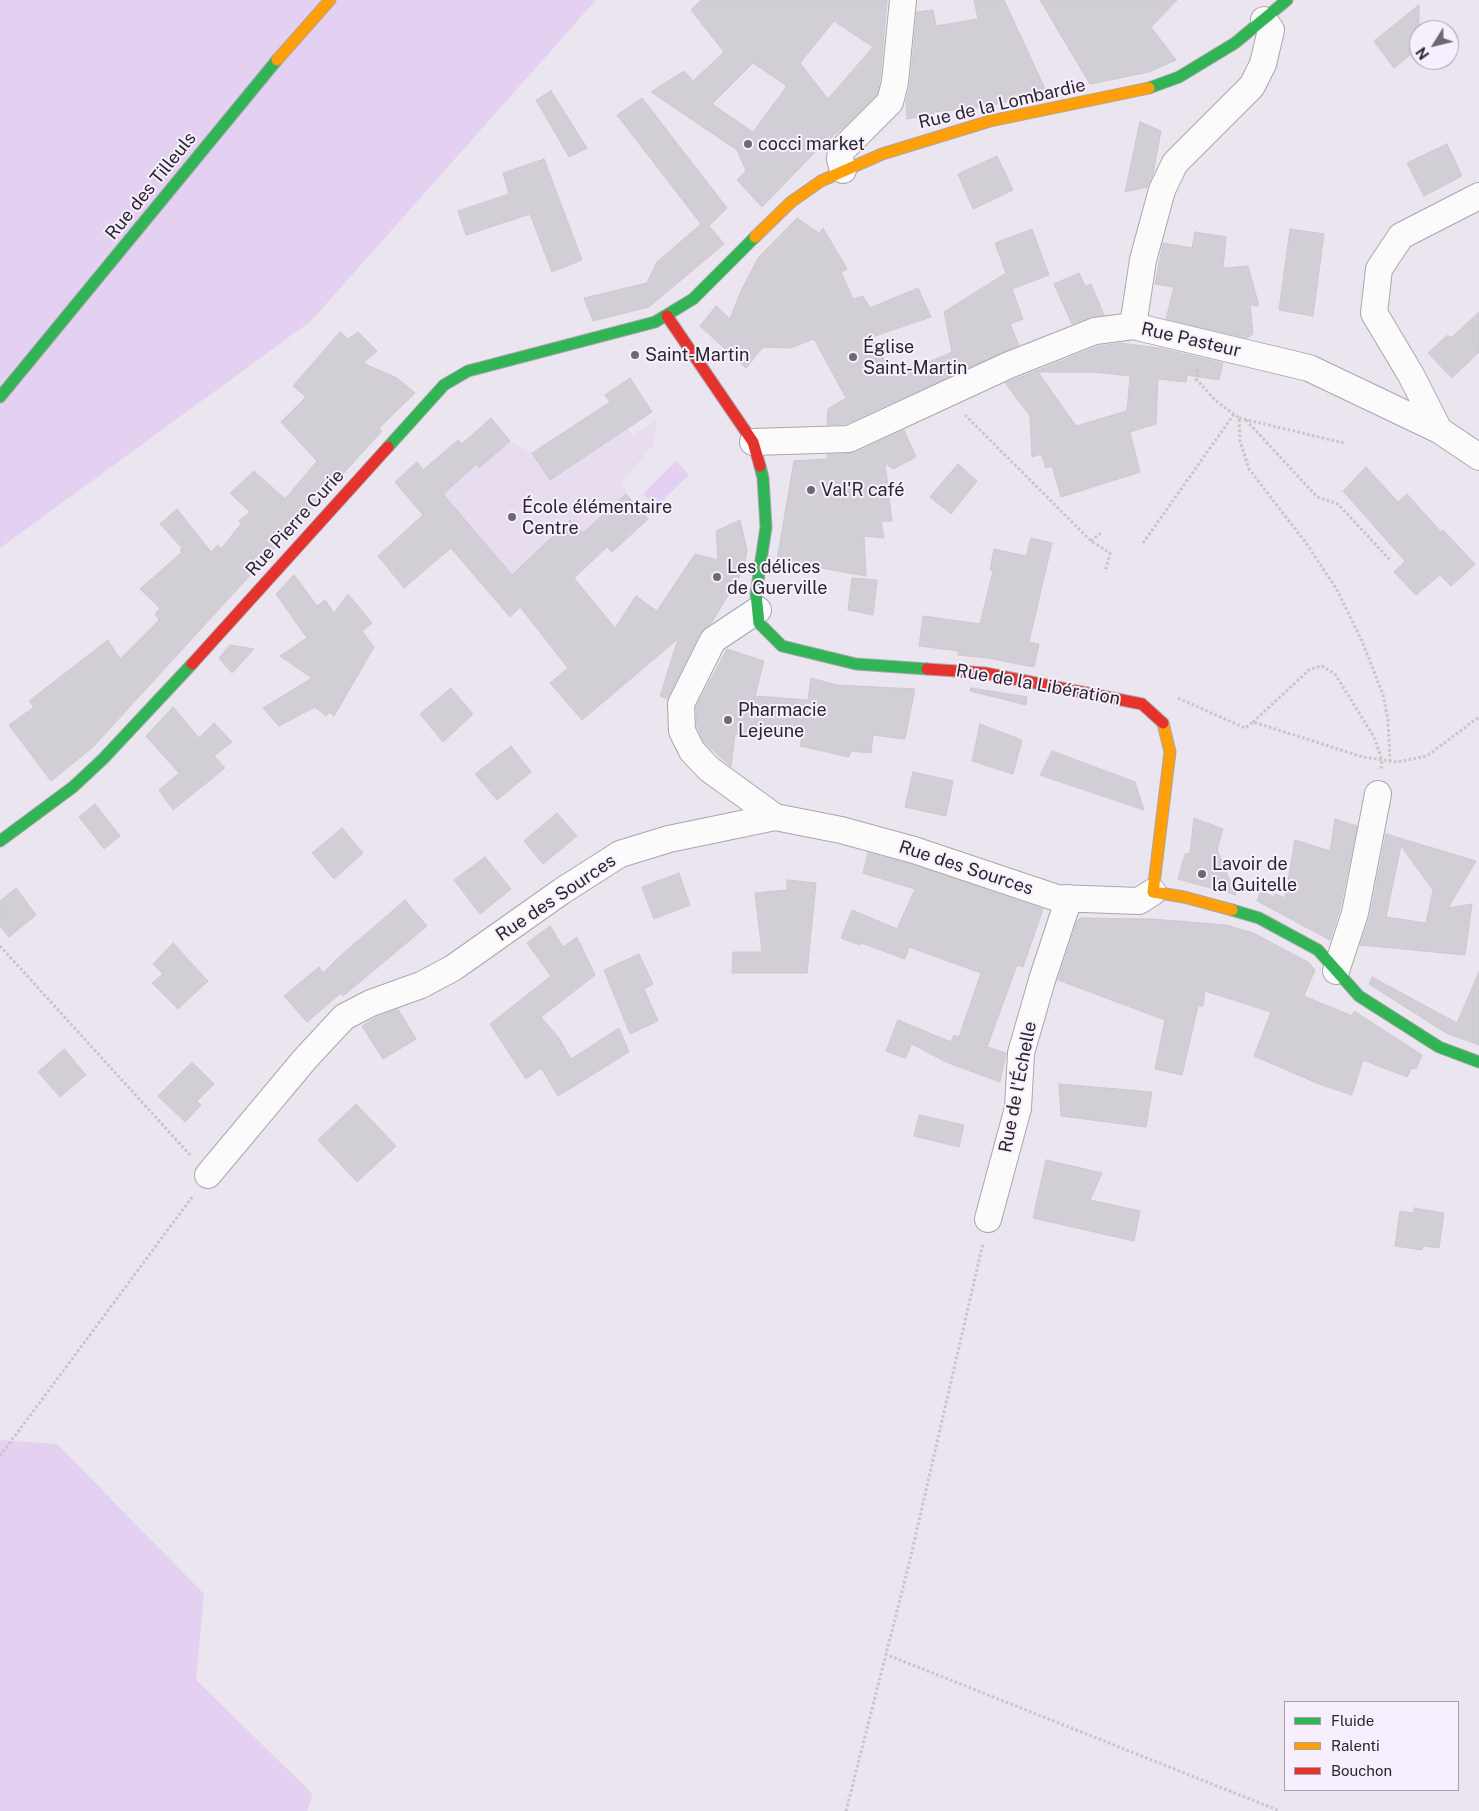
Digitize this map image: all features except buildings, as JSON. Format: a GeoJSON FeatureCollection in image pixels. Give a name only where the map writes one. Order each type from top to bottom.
{"type":"FeatureCollection","features":[{"type":"Feature","properties":{"kind":"street","name":"Rue des Tilleuls"},"geometry":{"type":"LineString","coordinates":[[0,396],[261,80],[330,0]]}},
{"type":"Feature","properties":{"kind":"street"},"geometry":{"type":"LineString","coordinates":[[843,170],[840,159],[842,151],[890,102],[895,82],[902,0]]}},
{"type":"Feature","properties":{"kind":"street","name":"Rue de la Lombardie"},"geometry":{"type":"LineString","coordinates":[[667,316],[693,299],[803,191],[843,170],[932,137],[972,126],[1153,87],[1205,64],[1235,43],[1287,0]]}},
{"type":"Feature","properties":{"kind":"street"},"geometry":{"type":"LineString","coordinates":[[1133,326],[1142,260],[1162,190],[1175,163],[1252,86],[1263,64],[1271,30],[1264,20]]}},
{"type":"Feature","properties":{"kind":"street"},"geometry":{"type":"LineString","coordinates":[[1439,430],[1411,375],[1374,313],[1379,269],[1401,236],[1479,196]]}},
{"type":"Feature","properties":{"kind":"street"},"geometry":{"type":"LineString","coordinates":[[667,316],[753,442],[763,478],[766,527],[756,594],[758,610],[713,640],[681,704],[682,731],[692,751],[710,769],[775,817]]}},
{"type":"Feature","properties":{"kind":"street","name":"Rue Pierre Curie"},"geometry":{"type":"LineString","coordinates":[[0,841],[73,787],[103,759],[444,385],[468,371],[644,325],[667,316]]}},
{"type":"Feature","properties":{"kind":"street","name":"Rue Pasteur"},"geometry":{"type":"LineString","coordinates":[[753,442],[849,440],[1009,365],[1095,330],[1133,326],[1309,368],[1439,430],[1479,457]]}},
{"type":"Feature","properties":{"kind":"street","name":"Rue de la Libération"},"geometry":{"type":"LineString","coordinates":[[758,610],[759,623],[782,646],[856,664],[985,673],[1142,704],[1163,723],[1170,752],[1153,892]]}},
{"type":"Feature","properties":{"kind":"street"},"geometry":{"type":"LineString","coordinates":[[1336,971],[1354,913],[1378,794]]}},
{"type":"Feature","properties":{"kind":"street","name":"Rue des Sources"},"geometry":{"type":"LineString","coordinates":[[208,1175],[304,1059],[344,1017],[371,1003],[421,985],[453,968],[562,891],[620,854],[669,839],[775,817],[841,830],[914,850],[1057,898],[1070,898]]}},
{"type":"Feature","properties":{"kind":"street"},"geometry":{"type":"LineString","coordinates":[[1070,898],[1139,901],[1153,892],[1184,897],[1259,918],[1318,950],[1359,996],[1367,1002],[1439,1047],[1479,1062]]}},
{"type":"Feature","properties":{"kind":"street","name":"Rue de l'Échelle"},"geometry":{"type":"LineString","coordinates":[[988,1219],[1018,1108],[1021,1053],[1042,980],[1070,898]]}},
{"type":"Feature","properties":{"kind":"path"},"geometry":{"type":"LineString","coordinates":[[1202,342],[1196,379],[1216,401],[1239,418],[1344,443]]}},
{"type":"Feature","properties":{"kind":"path"},"geometry":{"type":"LineString","coordinates":[[945,395],[1091,541],[1110,553],[1105,572]]}},
{"type":"Feature","properties":{"kind":"path"},"geometry":{"type":"LineString","coordinates":[[1143,543],[1234,414]]}},
{"type":"Feature","properties":{"kind":"path"},"geometry":{"type":"LineString","coordinates":[[1239,418],[1240,441],[1249,469],[1306,543],[1337,590],[1362,641],[1383,695],[1388,720],[1390,761]]}},
{"type":"Feature","properties":{"kind":"path"},"geometry":{"type":"LineString","coordinates":[[1246,420],[1316,497],[1338,504],[1390,560]]}},
{"type":"Feature","properties":{"kind":"path"},"geometry":{"type":"LineString","coordinates":[[1091,541],[1102,532]]}},
{"type":"Feature","properties":{"kind":"path"},"geometry":{"type":"LineString","coordinates":[[1177,697],[1245,728],[1310,669],[1322,666],[1335,674],[1346,688],[1374,737],[1382,760],[1378,794]]}},
{"type":"Feature","properties":{"kind":"path"},"geometry":{"type":"LineString","coordinates":[[1253,722],[1362,757],[1390,761],[1426,756],[1479,717]]}},
{"type":"Feature","properties":{"kind":"path"},"geometry":{"type":"LineString","coordinates":[[0,946],[208,1175],[0,1456]]}},
{"type":"Feature","properties":{"kind":"path"},"geometry":{"type":"LineString","coordinates":[[846,1811],[885,1654],[910,1564],[988,1219]]}},
{"type":"Feature","properties":{"kind":"path"},"geometry":{"type":"LineString","coordinates":[[885,1654],[1280,1811]]}},
{"type":"Feature","properties":{"kind":"shaded area"},"geometry":{"type":"Polygon","coordinates":[[[0,0],[596,0],[311,321],[0,548],[0,0]]]}},
{"type":"Feature","properties":{"kind":"shaded area","name":"École élémentaire Centre"},"geometry":{"type":"Polygon","coordinates":[[[491,418],[510,441],[532,453],[550,480],[628,429],[633,436],[657,419],[653,445],[622,482],[626,494],[583,533],[531,598],[510,617],[395,482],[416,463],[423,470],[458,440],[462,443],[491,418]]]}},
{"type":"Feature","properties":{"kind":"shaded area"},"geometry":{"type":"Polygon","coordinates":[[[676,461],[689,475],[656,507],[643,494],[676,461]]]}},
{"type":"Feature","properties":{"kind":"shaded area"},"geometry":{"type":"Polygon","coordinates":[[[0,1440],[57,1444],[204,1594],[196,1680],[313,1794],[307,1811],[0,1811],[0,1440]]]}},
{"type":"Feature","properties":{"kind":"traffic: fast"},"geometry":{"type":"LineString","coordinates":[[1149,88],[1179,77],[1235,43],[1287,0]]}},
{"type":"Feature","properties":{"kind":"traffic: fast"},"geometry":{"type":"LineString","coordinates":[[0,397],[277,60]]}},
{"type":"Feature","properties":{"kind":"traffic: fast"},"geometry":{"type":"LineString","coordinates":[[388,447],[444,385],[468,371],[655,322],[693,299],[755,237]]}},
{"type":"Feature","properties":{"kind":"traffic: fast"},"geometry":{"type":"LineString","coordinates":[[760,466],[763,478],[766,527],[756,594],[759,623],[782,646],[856,664],[927,669]]}},
{"type":"Feature","properties":{"kind":"traffic: fast"},"geometry":{"type":"LineString","coordinates":[[0,841],[73,787],[103,759],[192,664]]}},
{"type":"Feature","properties":{"kind":"traffic: fast"},"geometry":{"type":"LineString","coordinates":[[1232,910],[1259,918],[1318,950],[1359,996],[1439,1047],[1479,1062]]}},
{"type":"Feature","properties":{"kind":"traffic: slow"},"geometry":{"type":"LineString","coordinates":[[277,60],[330,0]]}},
{"type":"Feature","properties":{"kind":"traffic: slow"},"geometry":{"type":"LineString","coordinates":[[755,237],[791,202],[821,181],[882,154],[990,121],[1149,88]]}},
{"type":"Feature","properties":{"kind":"traffic: slow"},"geometry":{"type":"LineString","coordinates":[[1163,723],[1170,752],[1153,892],[1184,897],[1232,910]]}},
{"type":"Feature","properties":{"kind":"traffic: jam"},"geometry":{"type":"LineString","coordinates":[[667,316],[753,442],[760,466]]}},
{"type":"Feature","properties":{"kind":"traffic: jam"},"geometry":{"type":"LineString","coordinates":[[192,664],[388,447]]}},
{"type":"Feature","properties":{"kind":"traffic: jam"},"geometry":{"type":"LineString","coordinates":[[927,669],[985,673],[1142,704],[1163,723]]}},
{"type":"Feature","properties":{"kind":"place","name":"cocci market"},"geometry":{"type":"Point","coordinates":[748,144]}},
{"type":"Feature","properties":{"kind":"place","name":"Saint-Martin"},"geometry":{"type":"Point","coordinates":[635,355]}},
{"type":"Feature","properties":{"kind":"place","name":"Église Saint-Martin"},"geometry":{"type":"Point","coordinates":[853,357]}},
{"type":"Feature","properties":{"kind":"place","name":"Val'R café"},"geometry":{"type":"Point","coordinates":[811,490]}},
{"type":"Feature","properties":{"kind":"place","name":"École élémentaire Centre"},"geometry":{"type":"Point","coordinates":[512,517]}},
{"type":"Feature","properties":{"kind":"place","name":"Les délices de Guerville"},"geometry":{"type":"Point","coordinates":[717,577]}},
{"type":"Feature","properties":{"kind":"place","name":"Pharmacie Lejeune"},"geometry":{"type":"Point","coordinates":[728,720]}},
{"type":"Feature","properties":{"kind":"place","name":"Lavoir de la Guitelle"},"geometry":{"type":"Point","coordinates":[1202,874]}}]}
